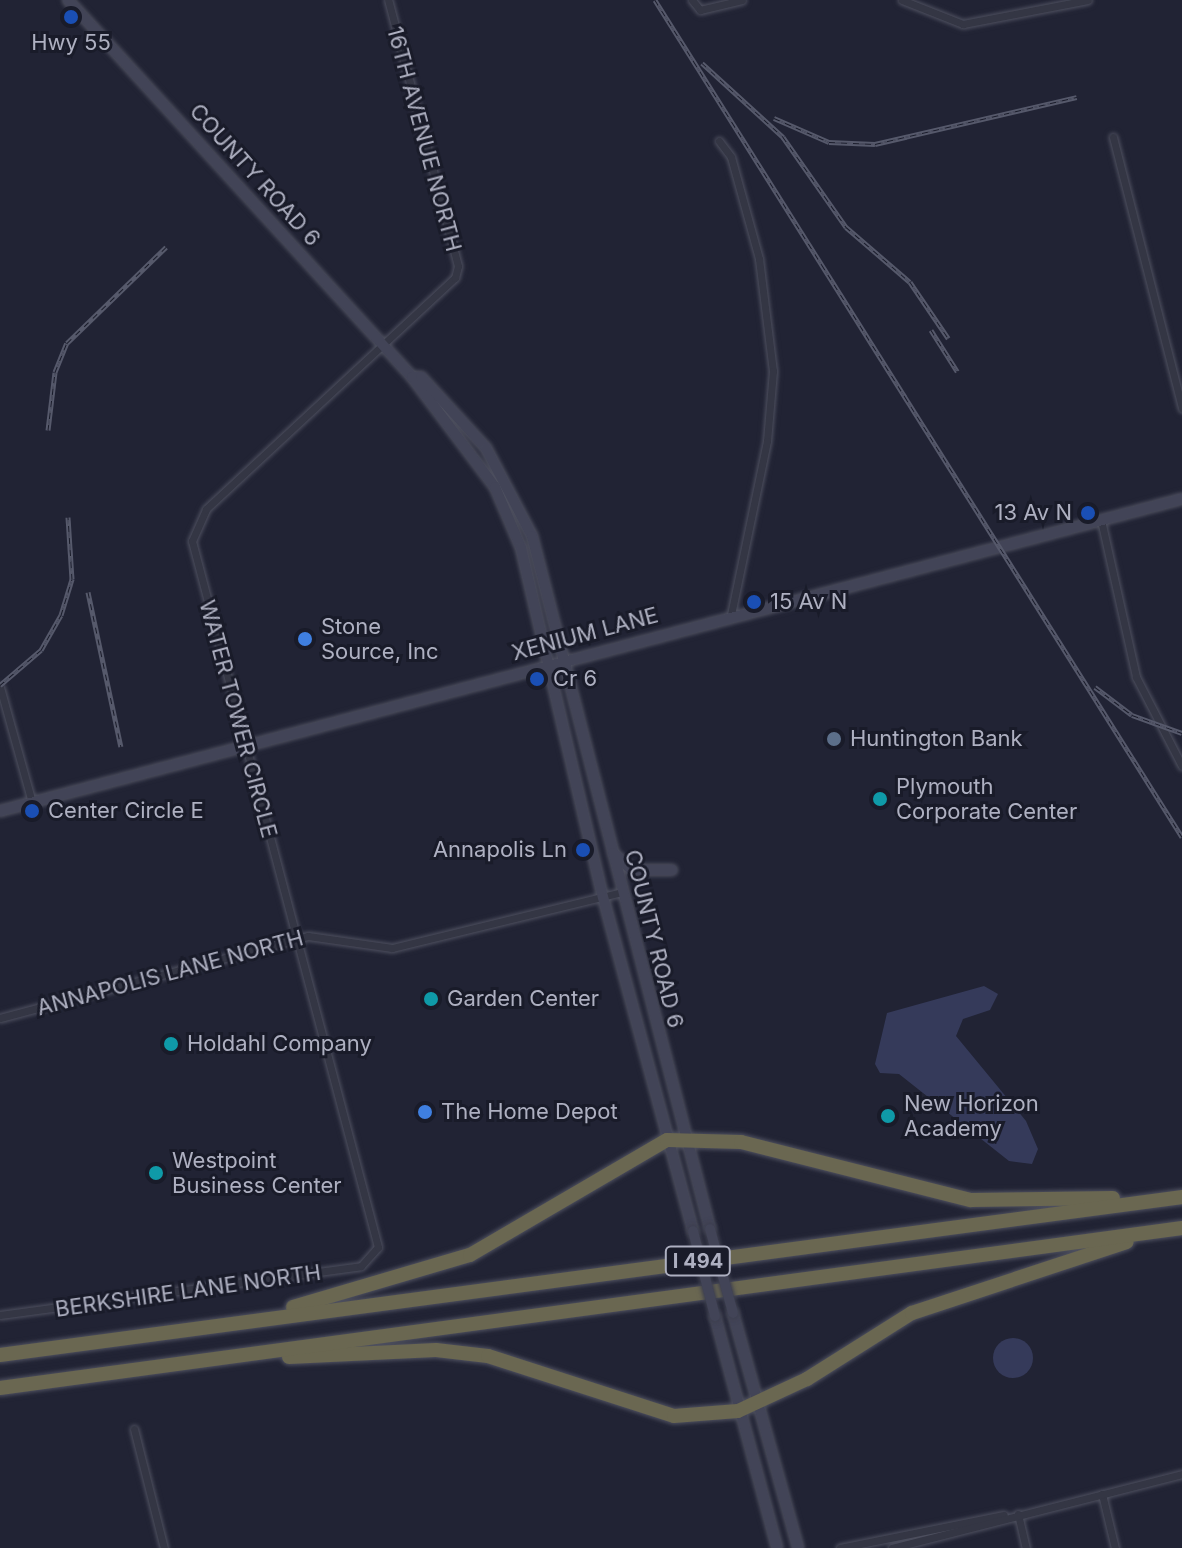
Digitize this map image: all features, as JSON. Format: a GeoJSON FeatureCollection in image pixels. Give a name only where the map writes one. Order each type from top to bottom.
{"type":"FeatureCollection","features":[{"type":"Feature","properties":{"kind":"highway"},"geometry":{"type":"LineString","coordinates":[[214,1324],[415,1276],[470,1255],[667,1140],[685,1138],[804,1155],[899,1187],[971,1200],[1182,1196]]}},
{"type":"Feature","properties":{"kind":"highway","name":"I 494"},"geometry":{"type":"LineString","coordinates":[[0,1355],[1182,1196]]}},
{"type":"Feature","properties":{"kind":"highway","name":"I 494"},"geometry":{"type":"LineString","coordinates":[[0,1388],[1182,1228]]}},
{"type":"Feature","properties":{"kind":"highway"},"geometry":{"type":"LineString","coordinates":[[237,1355],[488,1356],[674,1416],[738,1411],[757,1405],[912,1313],[1155,1232]]}},
{"type":"Feature","properties":{"kind":"main road","name":"COUNTY ROAD 6"},"geometry":{"type":"LineString","coordinates":[[68,0],[412,377],[480,462],[510,517],[551,664],[603,897],[777,1548]]}},
{"type":"Feature","properties":{"kind":"main road","name":"COUNTY ROAD 6"},"geometry":{"type":"LineString","coordinates":[[412,377],[455,412],[505,475],[532,536],[685,1138],[798,1548]]}},
{"type":"Feature","properties":{"kind":"main road","name":"XENIUM LANE"},"geometry":{"type":"LineString","coordinates":[[0,811],[731,615],[1182,499]]}},
{"type":"Feature","properties":{"kind":"main road"},"geometry":{"type":"LineString","coordinates":[[611,851],[632,870],[672,870]]}},
{"type":"Feature","properties":{"kind":"street","name":"16TH AVENUE NORTH"},"geometry":{"type":"LineString","coordinates":[[388,0],[455,278]]}},
{"type":"Feature","properties":{"kind":"street"},"geometry":{"type":"LineString","coordinates":[[692,0],[700,10],[742,0]]}},
{"type":"Feature","properties":{"kind":"street"},"geometry":{"type":"LineString","coordinates":[[902,0],[963,24],[1088,0]]}},
{"type":"Feature","properties":{"kind":"street"},"geometry":{"type":"LineString","coordinates":[[1113,137],[1182,408]]}},
{"type":"Feature","properties":{"kind":"street"},"geometry":{"type":"LineString","coordinates":[[719,141],[731,157],[756,246],[773,371],[767,441],[731,615]]}},
{"type":"Feature","properties":{"kind":"street","name":"WATER TOWER CIRCLE"},"geometry":{"type":"LineString","coordinates":[[373,1260],[377,1235],[193,553],[193,529],[206,509],[455,278]]}},
{"type":"Feature","properties":{"kind":"street"},"geometry":{"type":"LineString","coordinates":[[1100,519],[1136,677],[1182,766]]}},
{"type":"Feature","properties":{"kind":"street"},"geometry":{"type":"LineString","coordinates":[[0,687],[32,802]]}},
{"type":"Feature","properties":{"kind":"street","name":"ANNAPOLIS LANE NORTH"},"geometry":{"type":"LineString","coordinates":[[0,1018],[297,939],[336,934],[392,948],[621,892]]}},
{"type":"Feature","properties":{"kind":"street","name":"BERKSHIRE LANE NORTH"},"geometry":{"type":"LineString","coordinates":[[0,1315],[241,1285],[373,1260]]}},
{"type":"Feature","properties":{"kind":"street"},"geometry":{"type":"LineString","coordinates":[[134,1429],[164,1548]]}},
{"type":"Feature","properties":{"kind":"street"},"geometry":{"type":"LineString","coordinates":[[892,1548],[1182,1474]]}},
{"type":"Feature","properties":{"kind":"street"},"geometry":{"type":"LineString","coordinates":[[1102,1494],[1115,1548]]}},
{"type":"Feature","properties":{"kind":"street"},"geometry":{"type":"LineString","coordinates":[[840,1548],[1018,1514]]}},
{"type":"Feature","properties":{"kind":"street"},"geometry":{"type":"LineString","coordinates":[[1018,1514],[1026,1548]]}},
{"type":"Feature","properties":{"kind":"water"},"geometry":{"type":"Polygon","coordinates":[[[984,986],[998,994],[990,1010],[963,1019],[956,1036],[1026,1121],[1038,1149],[1032,1164],[1009,1161],[899,1074],[880,1073],[875,1064],[887,1013],[984,986]]]}},
{"type":"Feature","properties":{"kind":"water"},"geometry":{"type":"Polygon","coordinates":[[[1013,1338],[1027,1344],[1033,1358],[1027,1372],[1013,1378],[999,1372],[993,1358],[999,1344],[1013,1338]]]}},
{"type":"Feature","properties":{"kind":"railway"},"geometry":{"type":"LineString","coordinates":[[655,0],[1182,837]]}},
{"type":"Feature","properties":{"kind":"railway"},"geometry":{"type":"LineString","coordinates":[[702,63],[783,137],[846,227],[910,282],[948,338]]}},
{"type":"Feature","properties":{"kind":"railway"},"geometry":{"type":"LineString","coordinates":[[774,118],[829,142],[875,144],[1077,97]]}},
{"type":"Feature","properties":{"kind":"railway"},"geometry":{"type":"LineString","coordinates":[[48,430],[55,372],[67,343],[166,247]]}},
{"type":"Feature","properties":{"kind":"railway"},"geometry":{"type":"LineString","coordinates":[[931,330],[957,371]]}},
{"type":"Feature","properties":{"kind":"railway"},"geometry":{"type":"LineString","coordinates":[[0,685],[41,650],[61,615],[72,579],[68,517]]}},
{"type":"Feature","properties":{"kind":"railway"},"geometry":{"type":"LineString","coordinates":[[88,592],[121,747]]}},
{"type":"Feature","properties":{"kind":"railway"},"geometry":{"type":"LineString","coordinates":[[1095,687],[1132,715],[1182,733]]}},
{"type":"Feature","properties":{"kind":"place","name":"Hwy 55"},"geometry":{"type":"Point","coordinates":[71,17]}},
{"type":"Feature","properties":{"kind":"place","name":"13 Av N"},"geometry":{"type":"Point","coordinates":[1088,513]}},
{"type":"Feature","properties":{"kind":"place","name":"15 Av N"},"geometry":{"type":"Point","coordinates":[754,602]}},
{"type":"Feature","properties":{"kind":"place","name":"Stone Source, Inc"},"geometry":{"type":"Point","coordinates":[305,639]}},
{"type":"Feature","properties":{"kind":"place","name":"Cr 6"},"geometry":{"type":"Point","coordinates":[537,679]}},
{"type":"Feature","properties":{"kind":"place","name":"Huntington Bank"},"geometry":{"type":"Point","coordinates":[834,739]}},
{"type":"Feature","properties":{"kind":"place","name":"Plymouth Corporate Center"},"geometry":{"type":"Point","coordinates":[880,799]}},
{"type":"Feature","properties":{"kind":"place","name":"Center Circle E"},"geometry":{"type":"Point","coordinates":[32,811]}},
{"type":"Feature","properties":{"kind":"place","name":"Annapolis Ln"},"geometry":{"type":"Point","coordinates":[583,850]}},
{"type":"Feature","properties":{"kind":"place","name":"Garden Center"},"geometry":{"type":"Point","coordinates":[431,999]}},
{"type":"Feature","properties":{"kind":"place","name":"Holdahl Company"},"geometry":{"type":"Point","coordinates":[171,1044]}},
{"type":"Feature","properties":{"kind":"place","name":"The Home Depot"},"geometry":{"type":"Point","coordinates":[425,1112]}},
{"type":"Feature","properties":{"kind":"place","name":"New Horizon Academy"},"geometry":{"type":"Point","coordinates":[888,1116]}},
{"type":"Feature","properties":{"kind":"place","name":"Westpoint Business Center"},"geometry":{"type":"Point","coordinates":[156,1173]}}]}
